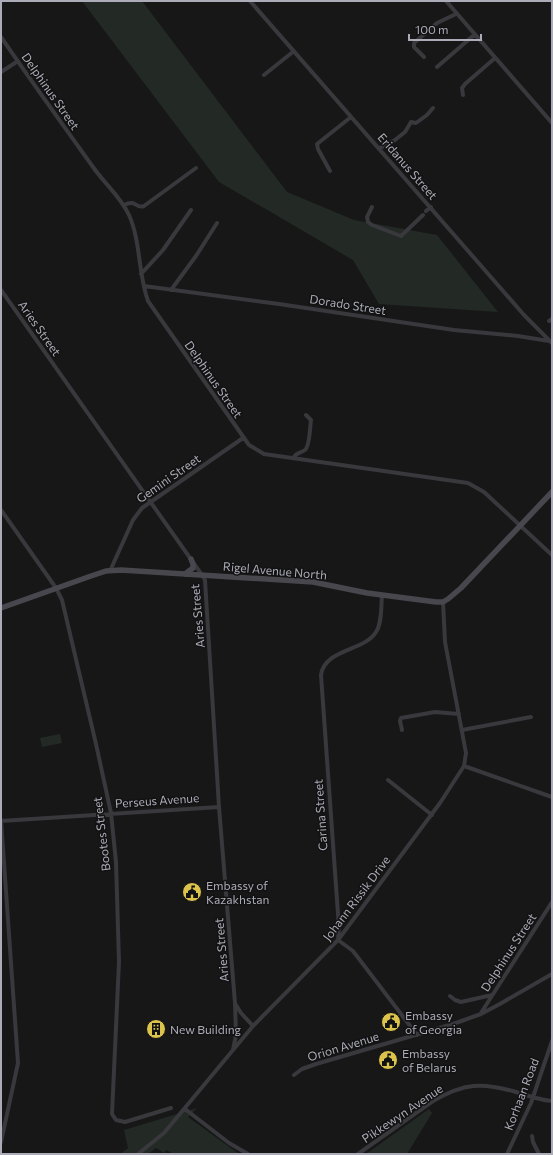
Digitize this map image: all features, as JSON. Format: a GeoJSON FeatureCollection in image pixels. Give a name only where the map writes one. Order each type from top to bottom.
{"type":"FeatureCollection","features":[{"type":"Feature","properties":{"kind":"main road"},"geometry":{"type":"LineString","coordinates":[[443,602],[462,588],[552,492]]}},
{"type":"Feature","properties":{"kind":"main road"},"geometry":{"type":"LineString","coordinates":[[184,574],[193,568],[191,559]]}},
{"type":"Feature","properties":{"kind":"main road","name":"Rigel Avenue North"},"geometry":{"type":"LineString","coordinates":[[1,608],[91,576],[110,571],[127,570],[313,582],[382,595],[443,602]]}},
{"type":"Feature","properties":{"kind":"street","name":"Eridanus Street"},"geometry":{"type":"LineString","coordinates":[[250,1],[524,314],[551,342]]}},
{"type":"Feature","properties":{"kind":"street"},"geometry":{"type":"LineString","coordinates":[[446,1],[552,123]]}},
{"type":"Feature","properties":{"kind":"street"},"geometry":{"type":"LineString","coordinates":[[424,57],[414,47],[414,43],[437,23],[456,14]]}},
{"type":"Feature","properties":{"kind":"street"},"geometry":{"type":"LineString","coordinates":[[437,67],[474,35]]}},
{"type":"Feature","properties":{"kind":"street","name":"Delphinus Street"},"geometry":{"type":"LineString","coordinates":[[1,37],[96,172],[124,205],[130,216],[133,228],[141,274],[148,302],[243,438],[254,449],[264,454],[294,457],[468,483],[484,492],[552,555]]}},
{"type":"Feature","properties":{"kind":"street"},"geometry":{"type":"LineString","coordinates":[[264,75],[294,51]]}},
{"type":"Feature","properties":{"kind":"street"},"geometry":{"type":"LineString","coordinates":[[463,95],[462,88],[465,84],[495,58]]}},
{"type":"Feature","properties":{"kind":"street"},"geometry":{"type":"LineString","coordinates":[[1,72],[18,61]]}},
{"type":"Feature","properties":{"kind":"street"},"geometry":{"type":"LineString","coordinates":[[380,148],[395,140],[405,132],[411,122],[416,123],[427,116],[433,108]]}},
{"type":"Feature","properties":{"kind":"street"},"geometry":{"type":"LineString","coordinates":[[330,171],[318,149],[317,144],[351,117]]}},
{"type":"Feature","properties":{"kind":"street"},"geometry":{"type":"LineString","coordinates":[[124,205],[132,202],[139,206],[144,206],[196,168]]}},
{"type":"Feature","properties":{"kind":"street"},"geometry":{"type":"LineString","coordinates":[[372,206],[367,217],[368,222],[400,236],[402,236],[431,207]]}},
{"type":"Feature","properties":{"kind":"street"},"geometry":{"type":"LineString","coordinates":[[141,274],[163,250],[191,210]]}},
{"type":"Feature","properties":{"kind":"street"},"geometry":{"type":"LineString","coordinates":[[172,290],[217,223]]}},
{"type":"Feature","properties":{"kind":"street","name":"Dorado Street"},"geometry":{"type":"LineString","coordinates":[[144,286],[454,330],[518,336],[551,342]]}},
{"type":"Feature","properties":{"kind":"street","name":"Aries Street"},"geometry":{"type":"LineString","coordinates":[[1,290],[191,559],[202,575],[206,587],[220,807],[235,1003],[236,1035],[233,1050]]}},
{"type":"Feature","properties":{"kind":"street"},"geometry":{"type":"LineString","coordinates":[[294,457],[296,454],[305,450],[308,443],[311,420],[306,415]]}},
{"type":"Feature","properties":{"kind":"street","name":"Gemini Street"},"geometry":{"type":"LineString","coordinates":[[110,571],[132,520],[142,508],[243,438]]}},
{"type":"Feature","properties":{"kind":"street","name":"Bootes Street"},"geometry":{"type":"LineString","coordinates":[[1,510],[56,588],[65,610],[111,813],[116,869],[119,962],[112,1114],[116,1120],[125,1122],[171,1108]]}},
{"type":"Feature","properties":{"kind":"street","name":"Carina Street"},"geometry":{"type":"LineString","coordinates":[[338,940],[339,928],[320,675],[323,666],[329,659],[367,640],[376,632],[379,624],[382,595]]}},
{"type":"Feature","properties":{"kind":"street"},"geometry":{"type":"LineString","coordinates":[[443,602],[445,642],[466,752],[464,766],[552,798]]}},
{"type":"Feature","properties":{"kind":"street"},"geometry":{"type":"LineString","coordinates":[[402,730],[400,721],[401,718],[435,712],[459,714]]}},
{"type":"Feature","properties":{"kind":"street"},"geometry":{"type":"LineString","coordinates":[[462,730],[531,716]]}},
{"type":"Feature","properties":{"kind":"street","name":"Johann Rissik Drive"},"geometry":{"type":"LineString","coordinates":[[138,1154],[164,1133],[253,1026],[338,940],[432,814],[464,766]]}},
{"type":"Feature","properties":{"kind":"street"},"geometry":{"type":"LineString","coordinates":[[388,780],[432,814]]}},
{"type":"Feature","properties":{"kind":"street","name":"Perseus Avenue"},"geometry":{"type":"LineString","coordinates":[[1,821],[220,807]]}},
{"type":"Feature","properties":{"kind":"street"},"geometry":{"type":"LineString","coordinates":[[1,821],[18,1063],[1,1142]]}},
{"type":"Feature","properties":{"kind":"street","name":"Delphinus Street"},"geometry":{"type":"LineString","coordinates":[[481,1014],[552,902]]}},
{"type":"Feature","properties":{"kind":"street"},"geometry":{"type":"LineString","coordinates":[[338,940],[353,951],[417,1035]]}},
{"type":"Feature","properties":{"kind":"street","name":"Orion Avenue"},"geometry":{"type":"LineString","coordinates":[[294,1075],[302,1069],[316,1064],[417,1035],[481,1014],[498,1006],[552,974]]}},
{"type":"Feature","properties":{"kind":"street"},"geometry":{"type":"LineString","coordinates":[[450,996],[461,1002],[492,995]]}},
{"type":"Feature","properties":{"kind":"street"},"geometry":{"type":"LineString","coordinates":[[235,1003],[241,1013],[253,1026]]}},
{"type":"Feature","properties":{"kind":"street","name":"Korhaan Road"},"geometry":{"type":"LineString","coordinates":[[507,1154],[533,1097],[552,1041]]}},
{"type":"Feature","properties":{"kind":"street","name":"Pikkewyn Avenue"},"geometry":{"type":"LineString","coordinates":[[358,1154],[433,1101],[459,1089],[473,1086],[488,1086],[552,1101]]}},
{"type":"Feature","properties":{"kind":"street"},"geometry":{"type":"LineString","coordinates":[[185,1109],[229,1143],[248,1154]]}},
{"type":"Feature","properties":{"kind":"street"},"geometry":{"type":"LineString","coordinates":[[532,1136],[533,1142],[539,1154]]}},
{"type":"Feature","properties":{"kind":"shaded area"},"geometry":{"type":"Polygon","coordinates":[[[82,1],[142,1],[287,192],[354,220],[437,235],[498,312],[379,304],[353,260],[219,182],[82,1]]]}},
{"type":"Feature","properties":{"kind":"shaded area"},"geometry":{"type":"Polygon","coordinates":[[[60,734],[62,743],[42,747],[40,738],[60,734]]]}},
{"type":"Feature","properties":{"kind":"shaded area"},"geometry":{"type":"Polygon","coordinates":[[[197,1108],[188,1117],[239,1154],[174,1154],[166,1150],[164,1153],[156,1148],[148,1154],[120,1154],[128,1148],[124,1130],[197,1108]]]}},
{"type":"Feature","properties":{"kind":"shaded area"},"geometry":{"type":"Polygon","coordinates":[[[429,1109],[432,1113],[407,1154],[366,1154],[429,1109]]]}},
{"type":"Feature","properties":{"kind":"place","name":"Embassy of Kazakhstan"},"geometry":{"type":"Point","coordinates":[192,892]}},
{"type":"Feature","properties":{"kind":"place","name":"Embassy of Georgia"},"geometry":{"type":"Point","coordinates":[391,1022]}},
{"type":"Feature","properties":{"kind":"place","name":"New Building"},"geometry":{"type":"Point","coordinates":[156,1029]}},
{"type":"Feature","properties":{"kind":"place","name":"Embassy of Belarus"},"geometry":{"type":"Point","coordinates":[388,1060]}}]}
